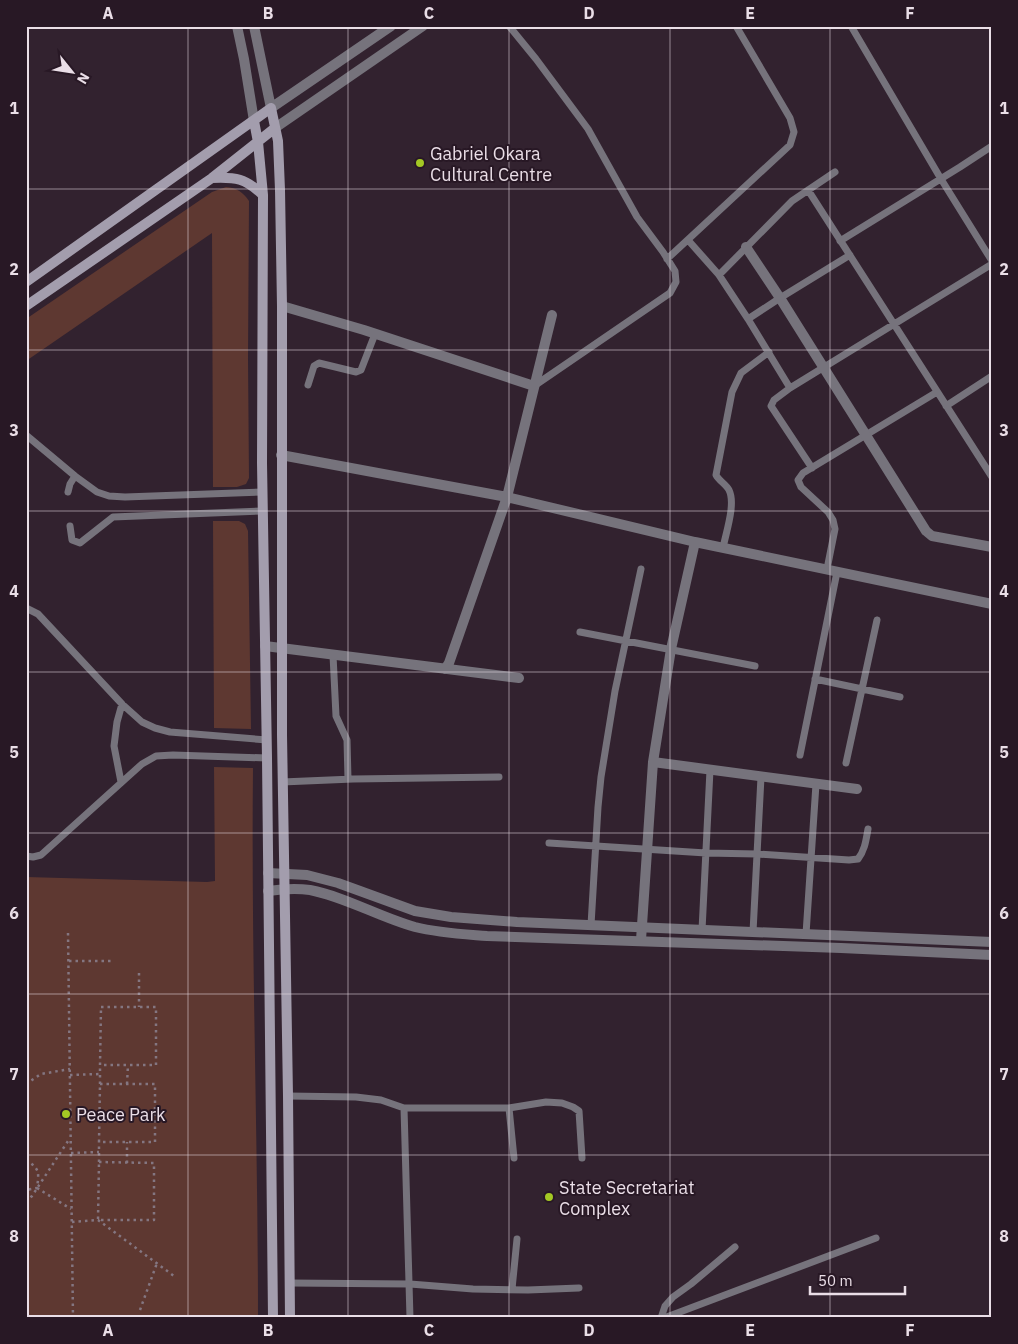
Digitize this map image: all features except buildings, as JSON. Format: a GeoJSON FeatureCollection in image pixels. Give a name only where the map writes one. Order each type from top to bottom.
{"type":"FeatureCollection","features":[{"type":"Feature","properties":{"kind":"main road"},"geometry":{"type":"LineString","coordinates":[[26,282],[271,108],[278,141],[282,306],[282,782],[290,1318]]}},
{"type":"Feature","properties":{"kind":"main road"},"geometry":{"type":"LineString","coordinates":[[254,121],[263,195],[262,492],[267,758],[272,1318]]}},
{"type":"Feature","properties":{"kind":"main road"},"geometry":{"type":"LineString","coordinates":[[26,306],[212,178],[275,128]]}},
{"type":"Feature","properties":{"kind":"main road"},"geometry":{"type":"LineString","coordinates":[[212,178],[243,180],[254,186],[263,195]]}},
{"type":"Feature","properties":{"kind":"street"},"geometry":{"type":"LineString","coordinates":[[237,26],[254,121]]}},
{"type":"Feature","properties":{"kind":"street"},"geometry":{"type":"LineString","coordinates":[[254,26],[271,108],[391,26]]}},
{"type":"Feature","properties":{"kind":"street"},"geometry":{"type":"LineString","coordinates":[[275,128],[424,26]]}},
{"type":"Feature","properties":{"kind":"street"},"geometry":{"type":"LineString","coordinates":[[746,248],[780,298],[926,531],[932,536],[992,548]]}},
{"type":"Feature","properties":{"kind":"street"},"geometry":{"type":"LineString","coordinates":[[282,306],[534,386]]}},
{"type":"Feature","properties":{"kind":"street"},"geometry":{"type":"LineString","coordinates":[[445,669],[449,663],[507,497],[552,315]]}},
{"type":"Feature","properties":{"kind":"street"},"geometry":{"type":"LineString","coordinates":[[281,456],[507,497],[695,542],[992,604]]}},
{"type":"Feature","properties":{"kind":"street"},"geometry":{"type":"LineString","coordinates":[[641,940],[653,762],[671,649],[695,542]]}},
{"type":"Feature","properties":{"kind":"street"},"geometry":{"type":"LineString","coordinates":[[265,646],[518,678]]}},
{"type":"Feature","properties":{"kind":"street"},"geometry":{"type":"LineString","coordinates":[[653,762],[857,790]]}},
{"type":"Feature","properties":{"kind":"street"},"geometry":{"type":"LineString","coordinates":[[268,873],[307,876],[338,883],[415,911],[461,918],[992,942]]}},
{"type":"Feature","properties":{"kind":"street"},"geometry":{"type":"LineString","coordinates":[[268,890],[284,888],[332,895],[384,917],[440,933],[992,955]]}},
{"type":"Feature","properties":{"kind":"lane"},"geometry":{"type":"LineString","coordinates":[[508,26],[536,58],[588,129],[637,217],[674,271],[676,282],[670,293],[534,386]]}},
{"type":"Feature","properties":{"kind":"lane"},"geometry":{"type":"LineString","coordinates":[[667,259],[790,145],[794,132],[790,118],[736,26]]}},
{"type":"Feature","properties":{"kind":"lane"},"geometry":{"type":"LineString","coordinates":[[812,468],[771,406],[774,400],[790,388],[992,263],[851,26]]}},
{"type":"Feature","properties":{"kind":"lane"},"geometry":{"type":"LineString","coordinates":[[840,241],[992,146]]}},
{"type":"Feature","properties":{"kind":"lane"},"geometry":{"type":"LineString","coordinates":[[719,275],[792,201],[835,172]]}},
{"type":"Feature","properties":{"kind":"lane"},"geometry":{"type":"LineString","coordinates":[[808,190],[992,477]]}},
{"type":"Feature","properties":{"kind":"lane"},"geometry":{"type":"LineString","coordinates":[[688,240],[719,275],[790,388]]}},
{"type":"Feature","properties":{"kind":"lane"},"geometry":{"type":"LineString","coordinates":[[748,319],[850,255]]}},
{"type":"Feature","properties":{"kind":"lane"},"geometry":{"type":"LineString","coordinates":[[308,385],[314,366],[318,363],[356,372],[361,370],[375,334]]}},
{"type":"Feature","properties":{"kind":"lane"},"geometry":{"type":"LineString","coordinates":[[723,548],[732,503],[727,487],[719,481],[716,475],[732,392],[741,373],[769,352]]}},
{"type":"Feature","properties":{"kind":"lane"},"geometry":{"type":"LineString","coordinates":[[946,406],[992,376]]}},
{"type":"Feature","properties":{"kind":"lane"},"geometry":{"type":"LineString","coordinates":[[800,755],[815,679],[832,570],[835,530],[833,520],[828,512],[801,487],[798,480],[803,473],[937,392]]}},
{"type":"Feature","properties":{"kind":"lane"},"geometry":{"type":"LineString","coordinates":[[26,435],[75,476],[97,492],[109,496],[262,492]]}},
{"type":"Feature","properties":{"kind":"lane"},"geometry":{"type":"LineString","coordinates":[[68,492],[75,476]]}},
{"type":"Feature","properties":{"kind":"lane"},"geometry":{"type":"LineString","coordinates":[[70,526],[72,540],[80,543],[113,517],[263,511]]}},
{"type":"Feature","properties":{"kind":"lane"},"geometry":{"type":"LineString","coordinates":[[591,925],[600,777],[615,691],[641,569]]}},
{"type":"Feature","properties":{"kind":"lane"},"geometry":{"type":"LineString","coordinates":[[26,608],[38,614],[122,704],[142,722],[170,732],[266,740]]}},
{"type":"Feature","properties":{"kind":"lane"},"geometry":{"type":"LineString","coordinates":[[846,763],[877,620]]}},
{"type":"Feature","properties":{"kind":"lane"},"geometry":{"type":"LineString","coordinates":[[580,632],[755,666]]}},
{"type":"Feature","properties":{"kind":"lane"},"geometry":{"type":"LineString","coordinates":[[333,655],[336,716],[347,740],[348,779]]}},
{"type":"Feature","properties":{"kind":"lane"},"geometry":{"type":"LineString","coordinates":[[815,679],[900,697]]}},
{"type":"Feature","properties":{"kind":"lane"},"geometry":{"type":"LineString","coordinates":[[121,782],[114,746],[117,722],[122,704]]}},
{"type":"Feature","properties":{"kind":"lane"},"geometry":{"type":"LineString","coordinates":[[26,856],[41,855],[121,782],[142,764],[156,756],[267,758]]}},
{"type":"Feature","properties":{"kind":"lane"},"geometry":{"type":"LineString","coordinates":[[702,930],[710,770]]}},
{"type":"Feature","properties":{"kind":"lane"},"geometry":{"type":"LineString","coordinates":[[282,782],[499,777]]}},
{"type":"Feature","properties":{"kind":"lane"},"geometry":{"type":"LineString","coordinates":[[753,932],[761,777]]}},
{"type":"Feature","properties":{"kind":"lane"},"geometry":{"type":"LineString","coordinates":[[806,934],[816,784]]}},
{"type":"Feature","properties":{"kind":"lane"},"geometry":{"type":"LineString","coordinates":[[549,843],[849,860],[858,859],[864,848],[868,829]]}},
{"type":"Feature","properties":{"kind":"lane"},"geometry":{"type":"LineString","coordinates":[[288,1096],[356,1097],[381,1100],[404,1108],[509,1108],[546,1102],[562,1103],[579,1111],[582,1158]]}},
{"type":"Feature","properties":{"kind":"lane"},"geometry":{"type":"LineString","coordinates":[[404,1108],[410,1318],[416,1318]]}},
{"type":"Feature","properties":{"kind":"lane"},"geometry":{"type":"LineString","coordinates":[[509,1108],[514,1158]]}},
{"type":"Feature","properties":{"kind":"lane"},"geometry":{"type":"LineString","coordinates":[[663,1318],[876,1238]]}},
{"type":"Feature","properties":{"kind":"lane"},"geometry":{"type":"LineString","coordinates":[[512,1289],[517,1239]]}},
{"type":"Feature","properties":{"kind":"lane"},"geometry":{"type":"LineString","coordinates":[[663,1318],[665,1306],[672,1298],[735,1248]]}},
{"type":"Feature","properties":{"kind":"lane"},"geometry":{"type":"LineString","coordinates":[[290,1283],[410,1284],[473,1289],[579,1288]]}},
{"type":"Feature","properties":{"kind":"path"},"geometry":{"type":"LineString","coordinates":[[68,932],[72,1318]]}},
{"type":"Feature","properties":{"kind":"path"},"geometry":{"type":"LineString","coordinates":[[69,961],[113,961]]}},
{"type":"Feature","properties":{"kind":"path"},"geometry":{"type":"LineString","coordinates":[[139,973],[139,1007]]}},
{"type":"Feature","properties":{"kind":"path"},"geometry":{"type":"LineString","coordinates":[[98,1220],[100,1007],[156,1008],[156,1065],[100,1065]]}},
{"type":"Feature","properties":{"kind":"path"},"geometry":{"type":"LineString","coordinates":[[127,1084],[128,1065]]}},
{"type":"Feature","properties":{"kind":"path"},"geometry":{"type":"LineString","coordinates":[[26,1084],[41,1074],[70,1069]]}},
{"type":"Feature","properties":{"kind":"path"},"geometry":{"type":"LineString","coordinates":[[70,1075],[100,1074]]}},
{"type":"Feature","properties":{"kind":"path"},"geometry":{"type":"LineString","coordinates":[[99,1142],[155,1142],[155,1084],[100,1084]]}},
{"type":"Feature","properties":{"kind":"path"},"geometry":{"type":"LineString","coordinates":[[26,1202],[70,1137]]}},
{"type":"Feature","properties":{"kind":"path"},"geometry":{"type":"LineString","coordinates":[[127,1142],[127,1162]]}},
{"type":"Feature","properties":{"kind":"path"},"geometry":{"type":"LineString","coordinates":[[71,1153],[99,1152]]}},
{"type":"Feature","properties":{"kind":"path"},"geometry":{"type":"LineString","coordinates":[[26,1160],[35,1165],[38,1170],[37,1188]]}},
{"type":"Feature","properties":{"kind":"path"},"geometry":{"type":"LineString","coordinates":[[72,1222],[154,1220],[154,1163],[99,1162]]}},
{"type":"Feature","properties":{"kind":"path"},"geometry":{"type":"LineString","coordinates":[[26,1190],[37,1188],[71,1209]]}},
{"type":"Feature","properties":{"kind":"path"},"geometry":{"type":"LineString","coordinates":[[98,1220],[174,1276]]}},
{"type":"Feature","properties":{"kind":"path"},"geometry":{"type":"LineString","coordinates":[[140,1310],[157,1263]]}},
{"type":"Feature","properties":{"kind":"shaded area"},"geometry":{"type":"Polygon","coordinates":[[[226,187],[239,191],[249,201],[249,478],[246,484],[237,487],[213,487],[212,233],[26,361],[26,319],[212,192],[226,187]]]}},
{"type":"Feature","properties":{"kind":"shaded area"},"geometry":{"type":"Polygon","coordinates":[[[213,521],[239,521],[245,524],[248,531],[251,729],[214,728],[213,521]]]}},
{"type":"Feature","properties":{"kind":"shaded area","name":"Peace Park"},"geometry":{"type":"Polygon","coordinates":[[[214,767],[253,768],[258,1318],[26,1318],[26,877],[215,881],[214,767]]]}},
{"type":"Feature","properties":{"kind":"place","name":"Gabriel Okara Cultural Centre"},"geometry":{"type":"Point","coordinates":[420,163]}},
{"type":"Feature","properties":{"kind":"place","name":"Peace Park"},"geometry":{"type":"Point","coordinates":[66,1114]}},
{"type":"Feature","properties":{"kind":"place","name":"State Secretariat Complex"},"geometry":{"type":"Point","coordinates":[549,1197]}}]}
